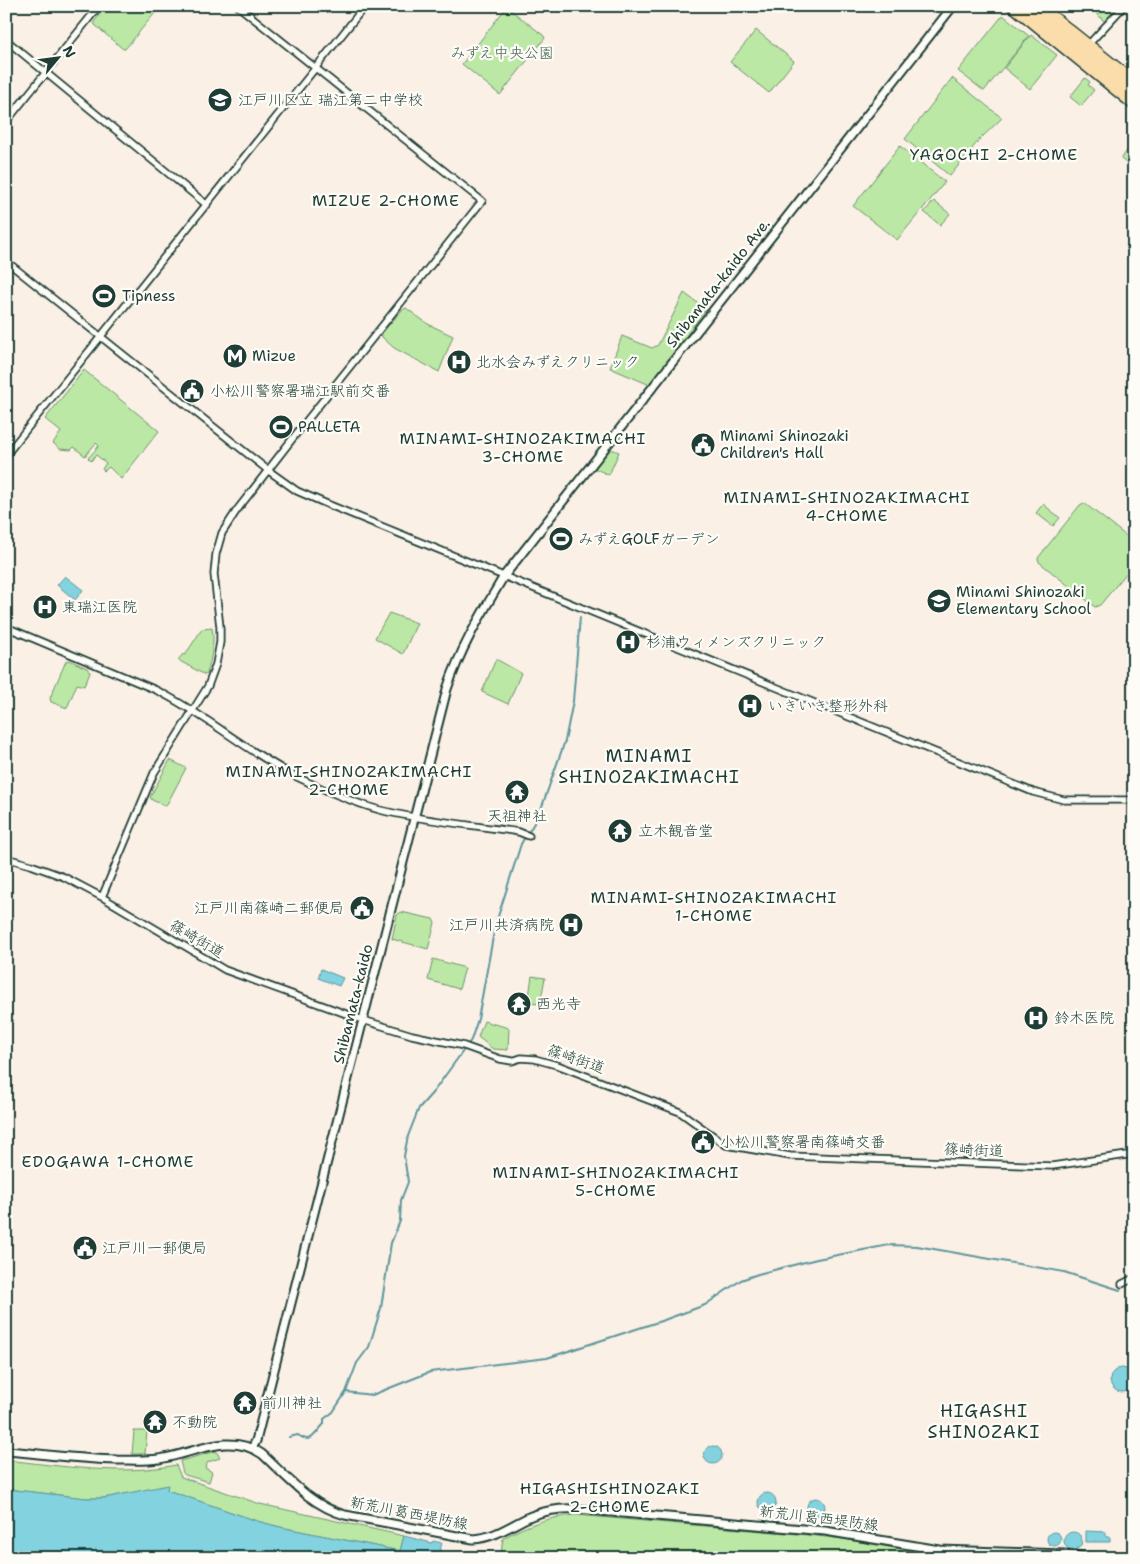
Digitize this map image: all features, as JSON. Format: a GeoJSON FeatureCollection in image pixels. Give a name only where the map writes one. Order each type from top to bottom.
{"type":"FeatureCollection","features":[{"type":"Feature","properties":{"kind":"highway"},"geometry":{"type":"LineString","coordinates":[[1011,6],[1134,106]]}},
{"type":"Feature","properties":{"kind":"highway"},"geometry":{"type":"LineString","coordinates":[[1019,6],[1134,97]]}},
{"type":"Feature","properties":{"kind":"highway"},"geometry":{"type":"LineString","coordinates":[[1032,6],[1134,87]]}},
{"type":"Feature","properties":{"kind":"highway"},"geometry":{"type":"LineString","coordinates":[[1041,6],[1134,80]]}},
{"type":"Feature","properties":{"kind":"main road","name":"Shibamata-kaido Ave."},"geometry":{"type":"LineString","coordinates":[[504,576],[953,6]]}},
{"type":"Feature","properties":{"kind":"main road","name":"Shibamata-kaido"},"geometry":{"type":"LineString","coordinates":[[252,1448],[256,1441],[447,689],[456,662],[472,628],[504,576]]}},
{"type":"Feature","properties":{"kind":"main road","name":"新荒川葛西堤防線"},"geometry":{"type":"LineString","coordinates":[[6,1451],[76,1458],[130,1460],[160,1459],[226,1443],[237,1444],[252,1448],[316,1502],[330,1511],[472,1539],[492,1536],[543,1512],[566,1508],[826,1531],[940,1550],[1064,1554],[1093,1558]]}},
{"type":"Feature","properties":{"kind":"street"},"geometry":{"type":"LineString","coordinates":[[6,122],[99,6]]}},
{"type":"Feature","properties":{"kind":"street"},"geometry":{"type":"LineString","coordinates":[[102,897],[154,773],[210,680],[219,654],[220,627],[214,574],[216,554],[222,533],[237,510],[334,386],[482,201],[238,6]]}},
{"type":"Feature","properties":{"kind":"street"},"geometry":{"type":"LineString","coordinates":[[6,455],[366,6]]}},
{"type":"Feature","properties":{"kind":"street"},"geometry":{"type":"LineString","coordinates":[[1088,45],[1124,6]]}},
{"type":"Feature","properties":{"kind":"street"},"geometry":{"type":"LineString","coordinates":[[6,40],[207,205]]}},
{"type":"Feature","properties":{"kind":"street"},"geometry":{"type":"LineString","coordinates":[[6,261],[269,471],[297,491],[1033,792],[1064,800],[1134,800]]}},
{"type":"Feature","properties":{"kind":"street"},"geometry":{"type":"LineString","coordinates":[[6,628],[156,690],[193,710],[247,747],[295,776],[362,804],[382,811],[527,835]]}},
{"type":"Feature","properties":{"kind":"street","name":"篠崎街道"},"geometry":{"type":"LineString","coordinates":[[6,858],[59,874],[102,897],[225,970],[363,1020],[412,1035],[466,1047],[500,1059],[512,1061],[521,1058],[535,1059],[560,1066],[680,1112],[726,1145],[790,1156],[1052,1166],[1134,1154]]}},
{"type":"Feature","properties":{"kind":"street"},"geometry":{"type":"LineString","coordinates":[[1122,1284],[1134,1278]]}},
{"type":"Feature","properties":{"kind":"green space"},"geometry":{"type":"Polygon","coordinates":[[[106,6],[147,6],[155,13],[123,49],[95,25],[94,22],[106,6]]]}},
{"type":"Feature","properties":{"kind":"green space"},"geometry":{"type":"Polygon","coordinates":[[[1089,6],[1119,6],[1105,22],[1089,6]]]}},
{"type":"Feature","properties":{"kind":"green space","name":"みずえ中央公園"},"geometry":{"type":"Polygon","coordinates":[[[508,8],[545,38],[500,95],[462,64],[505,9],[508,8]]]}},
{"type":"Feature","properties":{"kind":"green space"},"geometry":{"type":"Polygon","coordinates":[[[1003,15],[1029,36],[984,91],[958,71],[1003,15]]]}},
{"type":"Feature","properties":{"kind":"green space"},"geometry":{"type":"Polygon","coordinates":[[[756,30],[794,61],[769,93],[730,62],[756,30]]]}},
{"type":"Feature","properties":{"kind":"green space"},"geometry":{"type":"Polygon","coordinates":[[[1031,35],[1057,55],[1030,89],[1004,68],[1031,35]]]}},
{"type":"Feature","properties":{"kind":"green space"},"geometry":{"type":"Polygon","coordinates":[[[952,78],[1002,118],[979,140],[950,176],[905,139],[952,78]]]}},
{"type":"Feature","properties":{"kind":"green space"},"geometry":{"type":"Polygon","coordinates":[[[1085,78],[1090,82],[1088,85],[1094,90],[1081,106],[1070,97],[1085,78]]]}},
{"type":"Feature","properties":{"kind":"green space"},"geometry":{"type":"Polygon","coordinates":[[[1131,145],[1134,147],[1134,166],[1132,168],[1121,159],[1131,145]]]}},
{"type":"Feature","properties":{"kind":"green space"},"geometry":{"type":"Polygon","coordinates":[[[900,146],[945,182],[897,240],[853,206],[900,146]]]}},
{"type":"Feature","properties":{"kind":"green space"},"geometry":{"type":"Polygon","coordinates":[[[934,201],[950,214],[940,225],[924,212],[934,201]]]}},
{"type":"Feature","properties":{"kind":"green space"},"geometry":{"type":"Polygon","coordinates":[[[684,293],[706,309],[650,385],[610,368],[622,336],[652,348],[658,345],[684,293]]]}},
{"type":"Feature","properties":{"kind":"green space"},"geometry":{"type":"Polygon","coordinates":[[[406,308],[428,324],[453,336],[439,372],[394,348],[382,337],[382,333],[402,310],[406,308]]]}},
{"type":"Feature","properties":{"kind":"green space"},"geometry":{"type":"Polygon","coordinates":[[[84,370],[159,431],[121,479],[109,467],[104,471],[102,469],[106,463],[96,455],[91,461],[88,458],[99,446],[96,443],[85,456],[74,447],[71,450],[60,449],[53,443],[61,432],[45,419],[84,370]]]}},
{"type":"Feature","properties":{"kind":"green space"},"geometry":{"type":"Polygon","coordinates":[[[611,449],[619,452],[609,475],[594,468],[611,449]]]}},
{"type":"Feature","properties":{"kind":"green space"},"geometry":{"type":"Polygon","coordinates":[[[1084,503],[1134,542],[1134,564],[1100,605],[1095,607],[1039,562],[1038,558],[1080,505],[1084,503]]]}},
{"type":"Feature","properties":{"kind":"green space"},"geometry":{"type":"Polygon","coordinates":[[[1043,504],[1060,518],[1053,526],[1036,513],[1043,504]]]}},
{"type":"Feature","properties":{"kind":"green space"},"geometry":{"type":"Polygon","coordinates":[[[389,613],[417,623],[403,654],[375,638],[389,613]]]}},
{"type":"Feature","properties":{"kind":"green space"},"geometry":{"type":"Polygon","coordinates":[[[212,628],[212,651],[207,674],[205,675],[178,660],[183,654],[185,655],[202,629],[212,628]]]}},
{"type":"Feature","properties":{"kind":"green space"},"geometry":{"type":"Polygon","coordinates":[[[496,659],[521,673],[508,704],[482,692],[496,659]]]}},
{"type":"Feature","properties":{"kind":"green space"},"geometry":{"type":"Polygon","coordinates":[[[69,660],[87,668],[90,672],[84,686],[77,684],[67,708],[51,702],[50,698],[66,661],[69,660]]]}},
{"type":"Feature","properties":{"kind":"green space"},"geometry":{"type":"Polygon","coordinates":[[[170,760],[186,768],[166,806],[152,800],[150,797],[170,760]]]}},
{"type":"Feature","properties":{"kind":"green space"},"geometry":{"type":"Polygon","coordinates":[[[401,912],[433,919],[435,923],[428,949],[392,939],[397,915],[401,912]]]}},
{"type":"Feature","properties":{"kind":"green space"},"geometry":{"type":"Polygon","coordinates":[[[433,959],[465,968],[459,989],[428,980],[433,959]]]}},
{"type":"Feature","properties":{"kind":"green space"},"geometry":{"type":"Polygon","coordinates":[[[532,976],[545,978],[540,1004],[528,1003],[532,976]]]}},
{"type":"Feature","properties":{"kind":"green space"},"geometry":{"type":"Polygon","coordinates":[[[484,1021],[509,1028],[508,1050],[493,1049],[478,1037],[484,1021]]]}},
{"type":"Feature","properties":{"kind":"green space"},"geometry":{"type":"Polygon","coordinates":[[[134,1431],[147,1431],[145,1454],[132,1454],[134,1431]]]}},
{"type":"Feature","properties":{"kind":"green space"},"geometry":{"type":"Polygon","coordinates":[[[216,1451],[220,1458],[208,1462],[205,1468],[212,1472],[209,1482],[183,1473],[180,1461],[216,1451]]]}},
{"type":"Feature","properties":{"kind":"green space"},"geometry":{"type":"Polygon","coordinates":[[[6,1460],[113,1470],[134,1470],[176,1465],[181,1477],[260,1504],[404,1536],[400,1551],[280,1527],[167,1490],[167,1486],[104,1498],[86,1498],[6,1489],[6,1460]]]}},
{"type":"Feature","properties":{"kind":"green space"},"geometry":{"type":"Polygon","coordinates":[[[575,1515],[798,1534],[844,1539],[934,1555],[971,1558],[507,1558],[501,1554],[503,1538],[538,1522],[575,1515]]]}},
{"type":"Feature","properties":{"kind":"water"},"geometry":{"type":"Polygon","coordinates":[[[65,576],[83,590],[75,600],[57,585],[65,576]]]}},
{"type":"Feature","properties":{"kind":"water"},"geometry":{"type":"Polygon","coordinates":[[[321,969],[343,978],[339,986],[318,978],[321,969]]]}},
{"type":"Feature","properties":{"kind":"water"},"geometry":{"type":"Polygon","coordinates":[[[1122,1368],[1127,1369],[1133,1375],[1133,1385],[1127,1391],[1122,1392],[1117,1391],[1111,1385],[1110,1380],[1111,1375],[1117,1369],[1122,1368]]]}},
{"type":"Feature","properties":{"kind":"water"},"geometry":{"type":"Polygon","coordinates":[[[713,1446],[719,1449],[722,1455],[719,1461],[713,1464],[707,1461],[704,1455],[707,1449],[713,1446]]]}},
{"type":"Feature","properties":{"kind":"water"},"geometry":{"type":"Polygon","coordinates":[[[168,1485],[167,1490],[280,1527],[400,1551],[404,1536],[432,1543],[433,1541],[442,1543],[438,1558],[6,1558],[6,1489],[86,1498],[104,1498],[168,1485]]]}},
{"type":"Feature","properties":{"kind":"water"},"geometry":{"type":"Polygon","coordinates":[[[767,1493],[773,1496],[776,1502],[773,1508],[767,1511],[761,1508],[758,1502],[761,1496],[767,1493]]]}},
{"type":"Feature","properties":{"kind":"water"},"geometry":{"type":"Polygon","coordinates":[[[816,1498],[822,1501],[825,1507],[822,1513],[816,1516],[810,1513],[807,1507],[810,1501],[816,1498]]]}},
{"type":"Feature","properties":{"kind":"water"},"geometry":{"type":"Polygon","coordinates":[[[1086,1531],[1106,1532],[1106,1537],[1110,1537],[1110,1542],[1086,1542],[1086,1531]]]}},
{"type":"Feature","properties":{"kind":"water"},"geometry":{"type":"Polygon","coordinates":[[[1051,1532],[1057,1532],[1061,1539],[1057,1546],[1051,1546],[1047,1542],[1047,1536],[1051,1532]]]}},
{"type":"Feature","properties":{"kind":"water"},"geometry":{"type":"Polygon","coordinates":[[[1073,1532],[1079,1535],[1082,1541],[1079,1547],[1073,1550],[1067,1547],[1064,1541],[1067,1535],[1073,1532]]]}},
{"type":"Feature","properties":{"kind":"waterway"},"geometry":{"type":"LineString","coordinates":[[528,833],[539,815],[565,741],[573,701],[580,617]]}},
{"type":"Feature","properties":{"kind":"waterway"},"geometry":{"type":"LineString","coordinates":[[346,1392],[357,1363],[369,1347],[381,1308],[391,1243],[400,1221],[401,1200],[408,1182],[404,1156],[408,1136],[419,1108],[434,1091],[471,1040],[478,1019],[495,926],[521,844],[525,837]]}},
{"type":"Feature","properties":{"kind":"waterway"},"geometry":{"type":"LineString","coordinates":[[289,1437],[298,1435],[310,1439],[324,1424],[324,1419],[333,1412],[346,1392],[372,1395],[430,1372],[547,1358],[705,1305],[741,1280],[758,1274],[817,1259],[889,1245],[917,1246],[1064,1272],[1120,1290]]}},
{"type":"Feature","properties":{"kind":"place","name":"江戸川区立 瑞江第二中学校"},"geometry":{"type":"Point","coordinates":[220,100]}},
{"type":"Feature","properties":{"kind":"place","name":"Tipness"},"geometry":{"type":"Point","coordinates":[104,296]}},
{"type":"Feature","properties":{"kind":"place","name":"Mizue"},"geometry":{"type":"Point","coordinates":[235,356]}},
{"type":"Feature","properties":{"kind":"place","name":"北水会みずえクリニック"},"geometry":{"type":"Point","coordinates":[459,362]}},
{"type":"Feature","properties":{"kind":"place","name":"小松川警察署瑞江駅前交番"},"geometry":{"type":"Point","coordinates":[192,391]}},
{"type":"Feature","properties":{"kind":"place","name":"PALLETA"},"geometry":{"type":"Point","coordinates":[281,427]}},
{"type":"Feature","properties":{"kind":"place","name":"Minami Shinozaki Children's Hall"},"geometry":{"type":"Point","coordinates":[703,445]}},
{"type":"Feature","properties":{"kind":"place","name":"みずえGOLFガーデン"},"geometry":{"type":"Point","coordinates":[561,539]}},
{"type":"Feature","properties":{"kind":"place","name":"Minami Shinozaki Elementary School"},"geometry":{"type":"Point","coordinates":[939,601]}},
{"type":"Feature","properties":{"kind":"place","name":"東瑞江医院"},"geometry":{"type":"Point","coordinates":[45,607]}},
{"type":"Feature","properties":{"kind":"place","name":"杉浦ウィメンズクリニック"},"geometry":{"type":"Point","coordinates":[628,642]}},
{"type":"Feature","properties":{"kind":"place","name":"いきいき整形外科"},"geometry":{"type":"Point","coordinates":[750,706]}},
{"type":"Feature","properties":{"kind":"place","name":"天祖神社"},"geometry":{"type":"Point","coordinates":[517,792]}},
{"type":"Feature","properties":{"kind":"place","name":"立木観音堂"},"geometry":{"type":"Point","coordinates":[620,831]}},
{"type":"Feature","properties":{"kind":"place","name":"江戸川南篠崎二郵便局"},"geometry":{"type":"Point","coordinates":[362,908]}},
{"type":"Feature","properties":{"kind":"place","name":"江戸川共済病院"},"geometry":{"type":"Point","coordinates":[571,925]}},
{"type":"Feature","properties":{"kind":"place","name":"西光寺"},"geometry":{"type":"Point","coordinates":[519,1004]}},
{"type":"Feature","properties":{"kind":"place","name":"鈴木医院"},"geometry":{"type":"Point","coordinates":[1036,1018]}},
{"type":"Feature","properties":{"kind":"place","name":"小松川警察署南篠崎交番"},"geometry":{"type":"Point","coordinates":[703,1142]}},
{"type":"Feature","properties":{"kind":"place","name":"江戸川一郵便局"},"geometry":{"type":"Point","coordinates":[85,1248]}},
{"type":"Feature","properties":{"kind":"place","name":"前川神社"},"geometry":{"type":"Point","coordinates":[245,1403]}},
{"type":"Feature","properties":{"kind":"place","name":"不動院"},"geometry":{"type":"Point","coordinates":[155,1422]}},
{"type":"Feature","properties":{"kind":"district","name":"YAGOCHI 2-CHOME"},"geometry":{"type":"Point","coordinates":[994,154]}},
{"type":"Feature","properties":{"kind":"district","name":"MIZUE 2-CHOME"},"geometry":{"type":"Point","coordinates":[386,200]}},
{"type":"Feature","properties":{"kind":"district","name":"MINAMI-SHINOZAKIMACHI 3-CHOME"},"geometry":{"type":"Point","coordinates":[523,447]}},
{"type":"Feature","properties":{"kind":"district","name":"MINAMI-SHINOZAKIMACHI 4-CHOME"},"geometry":{"type":"Point","coordinates":[847,506]}},
{"type":"Feature","properties":{"kind":"district","name":"MINAMI SHINOZAKIMACHI"},"geometry":{"type":"Point","coordinates":[649,766]}},
{"type":"Feature","properties":{"kind":"district","name":"MINAMI-SHINOZAKIMACHI 2-CHOME"},"geometry":{"type":"Point","coordinates":[349,780]}},
{"type":"Feature","properties":{"kind":"district","name":"MINAMI-SHINOZAKIMACHI 1-CHOME"},"geometry":{"type":"Point","coordinates":[714,906]}},
{"type":"Feature","properties":{"kind":"district","name":"EDOGAWA 1-CHOME"},"geometry":{"type":"Point","coordinates":[108,1161]}},
{"type":"Feature","properties":{"kind":"district","name":"MINAMI-SHINOZAKIMACHI 5-CHOME"},"geometry":{"type":"Point","coordinates":[616,1181]}},
{"type":"Feature","properties":{"kind":"district","name":"HIGASHI SHINOZAKI"},"geometry":{"type":"Point","coordinates":[984,1421]}},
{"type":"Feature","properties":{"kind":"district","name":"HIGASHISHINOZAKI 2-CHOME"},"geometry":{"type":"Point","coordinates":[610,1497]}}]}
